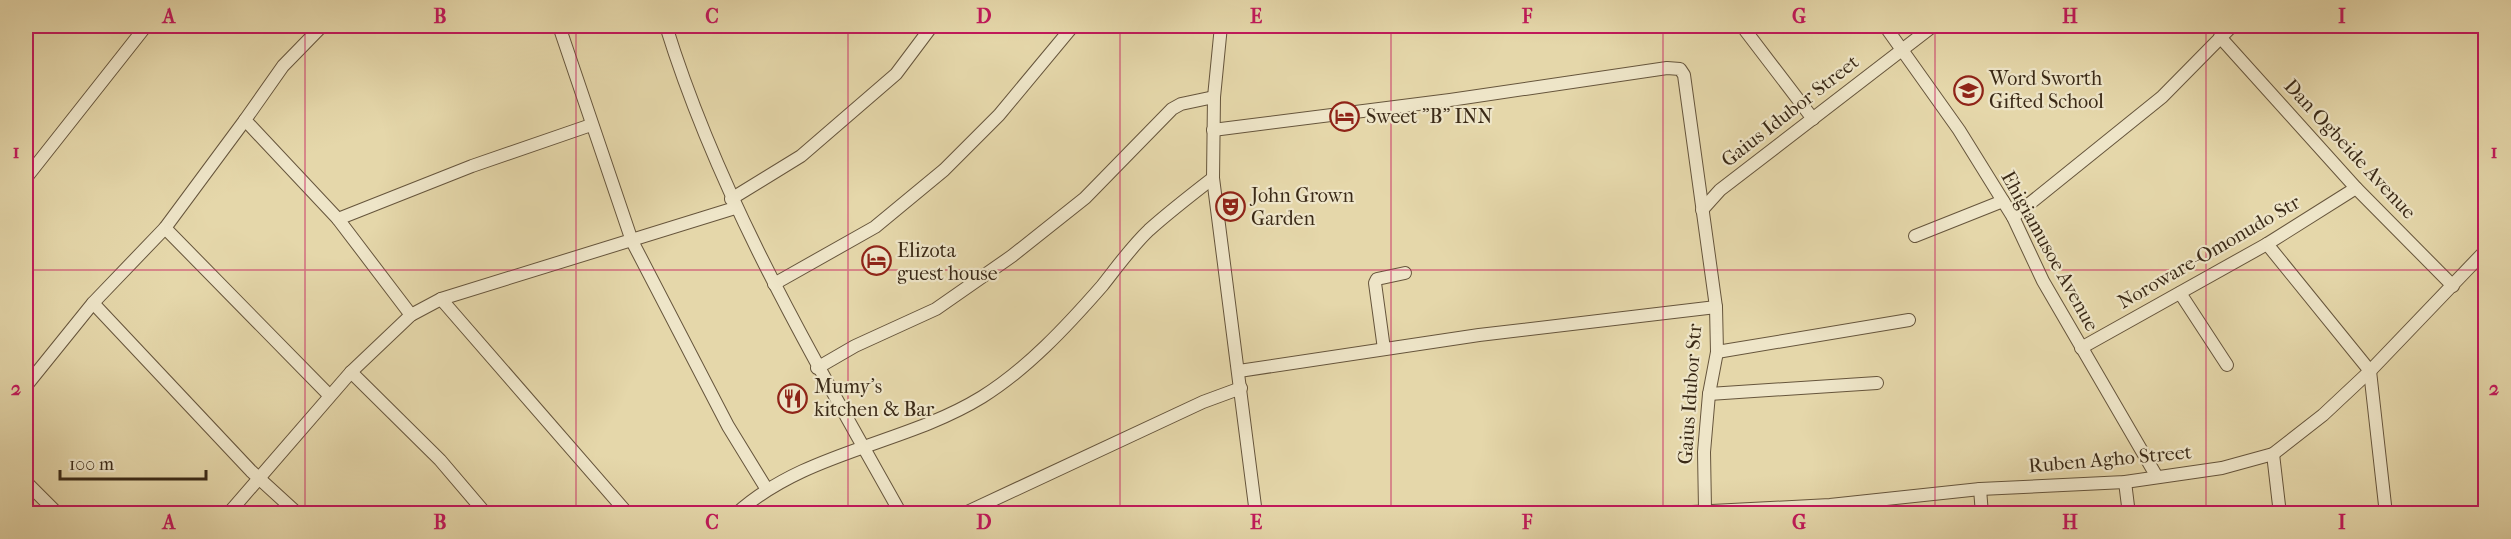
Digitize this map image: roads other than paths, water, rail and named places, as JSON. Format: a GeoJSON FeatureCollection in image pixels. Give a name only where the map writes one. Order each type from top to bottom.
{"type":"FeatureCollection","features":[{"type":"Feature","properties":{"kind":"street"},"geometry":{"type":"LineString","coordinates":[[26,178],[146,26]]}},
{"type":"Feature","properties":{"kind":"street"},"geometry":{"type":"LineString","coordinates":[[26,386],[30,370],[165,228],[283,66],[322,26]]}},
{"type":"Feature","properties":{"kind":"street"},"geometry":{"type":"LineString","coordinates":[[558,26],[632,241],[728,426],[766,488]]}},
{"type":"Feature","properties":{"kind":"street"},"geometry":{"type":"LineString","coordinates":[[666,26],[698,117],[733,203],[817,368],[901,513]]}},
{"type":"Feature","properties":{"kind":"street"},"geometry":{"type":"LineString","coordinates":[[228,513],[329,395],[411,315],[441,299],[632,241],[733,203],[801,156],[896,74],[932,26]]}},
{"type":"Feature","properties":{"kind":"street"},"geometry":{"type":"LineString","coordinates":[[774,284],[874,227],[944,170],[999,115],[1073,26]]}},
{"type":"Feature","properties":{"kind":"street"},"geometry":{"type":"LineString","coordinates":[[1221,26],[1214,98],[1213,178],[1256,513]]}},
{"type":"Feature","properties":{"kind":"street"},"geometry":{"type":"LineString","coordinates":[[1742,26],[1813,119]]}},
{"type":"Feature","properties":{"kind":"street","name":"Ehigiamusoe Avenue"},"geometry":{"type":"LineString","coordinates":[[1885,26],[1959,130],[2013,217],[2043,281],[2157,477]]}},
{"type":"Feature","properties":{"kind":"street","name":"Gaius Idubor Street"},"geometry":{"type":"LineString","coordinates":[[1702,210],[1720,190],[1934,26]]}},
{"type":"Feature","properties":{"kind":"street"},"geometry":{"type":"LineString","coordinates":[[2013,217],[2162,97],[2232,26]]}},
{"type":"Feature","properties":{"kind":"street","name":"Dan Ogbeide Avenue"},"geometry":{"type":"LineString","coordinates":[[2220,37],[2356,188],[2453,286]]}},
{"type":"Feature","properties":{"kind":"street","name":"Gaius Idubor Str"},"geometry":{"type":"LineString","coordinates":[[1213,130],[1438,102],[1674,67],[1684,75],[1716,307],[1717,352],[1708,394],[1704,452],[1705,509]]}},
{"type":"Feature","properties":{"kind":"street"},"geometry":{"type":"LineString","coordinates":[[817,368],[855,346],[936,309],[1012,256],[1085,198],[1172,109],[1181,104],[1214,98]]}},
{"type":"Feature","properties":{"kind":"street"},"geometry":{"type":"LineString","coordinates":[[245,120],[338,219],[411,315]]}},
{"type":"Feature","properties":{"kind":"street"},"geometry":{"type":"LineString","coordinates":[[338,219],[472,166],[591,125]]}},
{"type":"Feature","properties":{"kind":"street"},"geometry":{"type":"LineString","coordinates":[[736,513],[766,488],[821,462],[864,448],[981,398],[1009,377],[1082,309],[1148,231],[1213,178]]}},
{"type":"Feature","properties":{"kind":"street","name":"Noroware-Omonudo Str"},"geometry":{"type":"LineString","coordinates":[[2081,348],[2267,244],[2356,188]]}},
{"type":"Feature","properties":{"kind":"street"},"geometry":{"type":"LineString","coordinates":[[1915,236],[2003,201]]}},
{"type":"Feature","properties":{"kind":"street"},"geometry":{"type":"LineString","coordinates":[[165,228],[329,395]]}},
{"type":"Feature","properties":{"kind":"street"},"geometry":{"type":"LineString","coordinates":[[2267,244],[2370,371],[2386,513]]}},
{"type":"Feature","properties":{"kind":"street","name":"Ruben Agho Street"},"geometry":{"type":"LineString","coordinates":[[1653,513],[1705,509],[1830,509],[1980,489],[2125,482],[2222,468],[2273,454],[2323,415],[2370,371],[2486,250]]}},
{"type":"Feature","properties":{"kind":"street"},"geometry":{"type":"LineString","coordinates":[[1384,349],[1375,283],[1377,279],[1405,273]]}},
{"type":"Feature","properties":{"kind":"street"},"geometry":{"type":"LineString","coordinates":[[2180,293],[2227,365]]}},
{"type":"Feature","properties":{"kind":"street"},"geometry":{"type":"LineString","coordinates":[[441,299],[628,513]]}},
{"type":"Feature","properties":{"kind":"street"},"geometry":{"type":"LineString","coordinates":[[93,303],[258,477],[298,513]]}},
{"type":"Feature","properties":{"kind":"street"},"geometry":{"type":"LineString","coordinates":[[1239,371],[1384,349],[1716,307]]}},
{"type":"Feature","properties":{"kind":"street"},"geometry":{"type":"LineString","coordinates":[[1717,352],[1909,320]]}},
{"type":"Feature","properties":{"kind":"street"},"geometry":{"type":"LineString","coordinates":[[351,372],[440,460],[486,513]]}},
{"type":"Feature","properties":{"kind":"street"},"geometry":{"type":"LineString","coordinates":[[1708,394],[1877,383]]}},
{"type":"Feature","properties":{"kind":"street"},"geometry":{"type":"LineString","coordinates":[[963,513],[1192,407],[1241,388]]}},
{"type":"Feature","properties":{"kind":"street"},"geometry":{"type":"LineString","coordinates":[[2273,454],[2280,513]]}},
{"type":"Feature","properties":{"kind":"street"},"geometry":{"type":"LineString","coordinates":[[26,482],[58,513]]}},
{"type":"Feature","properties":{"kind":"street"},"geometry":{"type":"LineString","coordinates":[[2125,482],[2129,513]]}},
{"type":"Feature","properties":{"kind":"street"},"geometry":{"type":"LineString","coordinates":[[1980,489],[1982,513]]}},
{"type":"Feature","properties":{"kind":"place","name":"Word Sworth Gifted School"},"geometry":{"type":"Point","coordinates":[1968,90]}},
{"type":"Feature","properties":{"kind":"place","name":"Sweet \"B\" INN"},"geometry":{"type":"Point","coordinates":[1345,116]}},
{"type":"Feature","properties":{"kind":"place","name":"John Grown Garden"},"geometry":{"type":"Point","coordinates":[1230,206]}},
{"type":"Feature","properties":{"kind":"place","name":"Elizota guest house"},"geometry":{"type":"Point","coordinates":[876,261]}},
{"type":"Feature","properties":{"kind":"place","name":"Mumy's kitchen & Bar"},"geometry":{"type":"Point","coordinates":[793,398]}}]}
